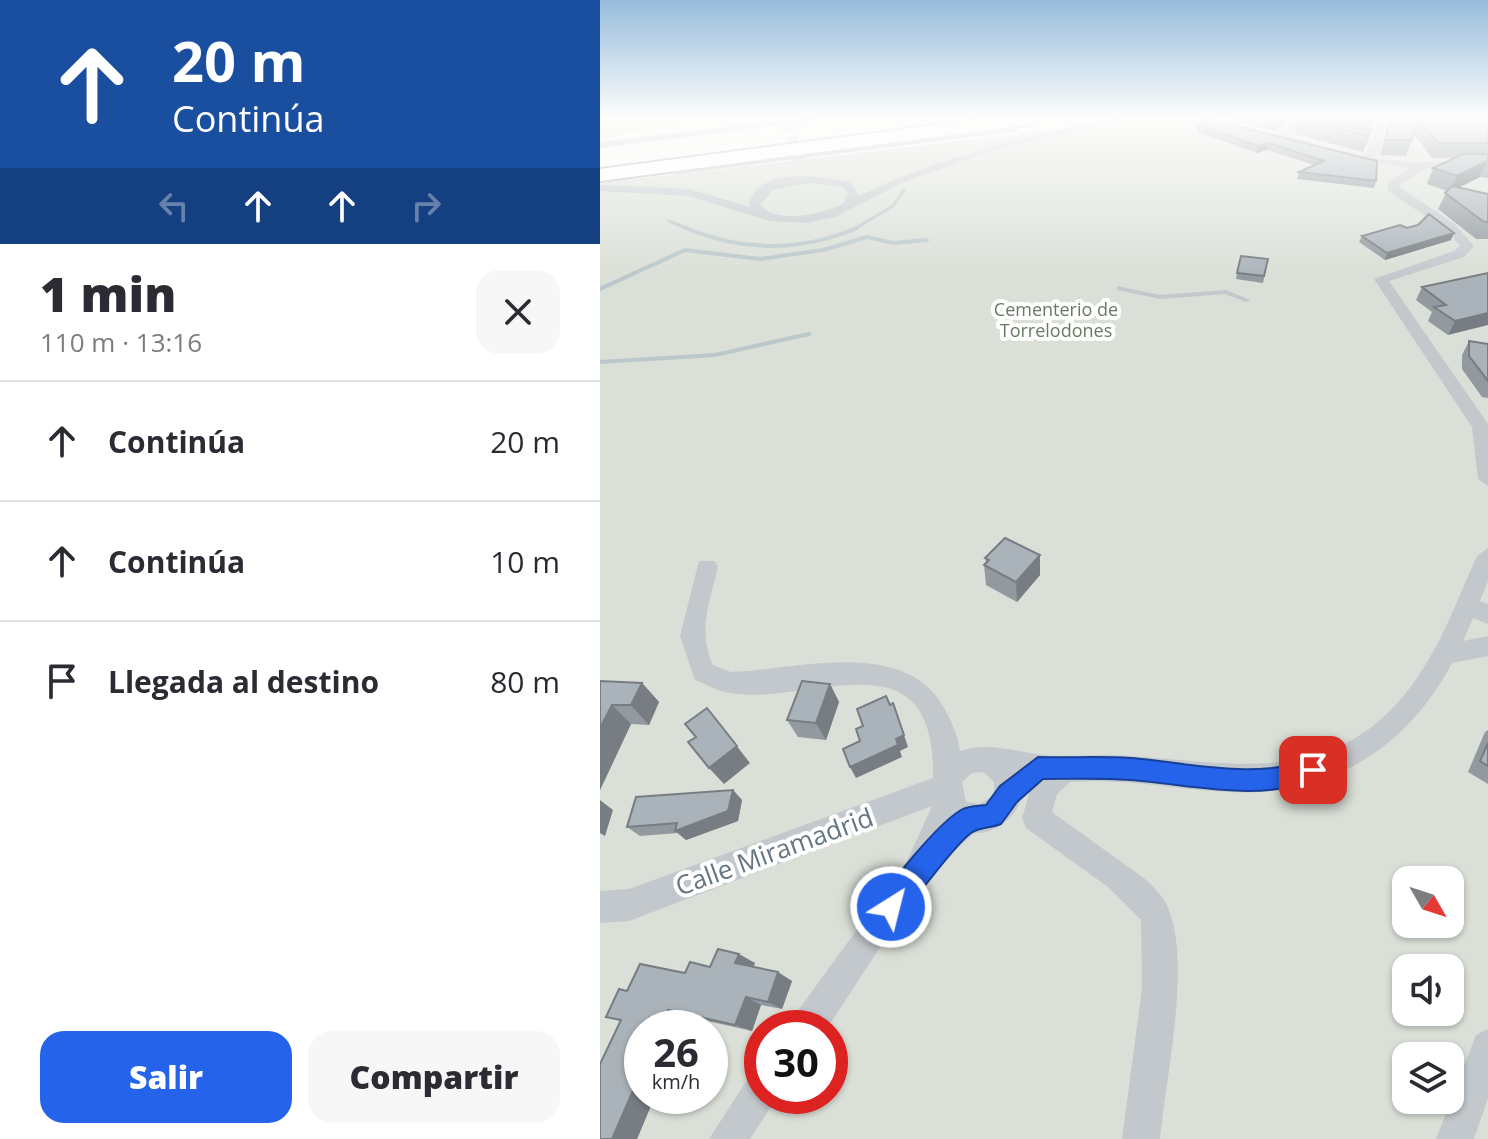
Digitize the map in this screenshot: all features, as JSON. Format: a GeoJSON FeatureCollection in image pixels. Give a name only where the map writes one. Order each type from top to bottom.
{"type":"FeatureCollection","features":[{"type":"Feature","properties":{"kind":"highway"},"geometry":{"type":"LineString","coordinates":[[600,177],[643,171]]}},
{"type":"Feature","properties":{"kind":"street"},"geometry":{"type":"LineString","coordinates":[[600,177],[649,171]]}},
{"type":"Feature","properties":{"kind":"street"},"geometry":{"type":"LineString","coordinates":[[784,183],[786,171]]}},
{"type":"Feature","properties":{"kind":"street"},"geometry":{"type":"LineString","coordinates":[[803,171],[817,179]]}},
{"type":"Feature","properties":{"kind":"street"},"geometry":{"type":"LineString","coordinates":[[600,188],[689,193],[781,219],[806,219],[831,214],[926,171]]}},
{"type":"Feature","properties":{"kind":"street"},"geometry":{"type":"LineString","coordinates":[[1410,171],[1392,185],[1394,191],[1452,228],[1467,246],[1459,254],[1381,279],[1481,427],[1488,479]]}},
{"type":"Feature","properties":{"kind":"street"},"geometry":{"type":"LineString","coordinates":[[762,214],[756,210],[755,200],[765,191],[784,183],[817,179],[839,182],[852,189],[854,194],[848,205]]}},
{"type":"Feature","properties":{"kind":"street"},"geometry":{"type":"LineString","coordinates":[[819,1010],[912,878],[952,798],[957,768],[983,760],[1052,767],[1130,769],[1218,781],[1288,779],[1337,761],[1383,734],[1420,697],[1476,596],[1488,556]]}},
{"type":"Feature","properties":{"kind":"street"},"geometry":{"type":"LineString","coordinates":[[707,567],[691,643],[696,660],[708,674],[729,684],[756,685],[844,670],[893,677],[933,708],[945,734],[952,798]]}},
{"type":"Feature","properties":{"kind":"street"},"geometry":{"type":"LineString","coordinates":[[1476,596],[1488,615]]}},
{"type":"Feature","properties":{"kind":"street"},"geometry":{"type":"LineString","coordinates":[[1446,654],[1488,646]]}},
{"type":"Feature","properties":{"kind":"street"},"geometry":{"type":"LineString","coordinates":[[945,734],[1006,775],[1008,795],[1134,889],[1154,913],[1162,948],[1141,1139]]}},
{"type":"Feature","properties":{"kind":"street"},"geometry":{"type":"LineString","coordinates":[[952,798],[993,816],[1008,795],[1052,767]]}},
{"type":"Feature","properties":{"kind":"street"},"geometry":{"type":"LineString","coordinates":[[1036,818],[1052,767]]}},
{"type":"Feature","properties":{"kind":"street","name":"Calle Miramadrid"},"geometry":{"type":"LineString","coordinates":[[600,907],[629,905],[952,798]]}},
{"type":"Feature","properties":{"kind":"street"},"geometry":{"type":"LineString","coordinates":[[1455,1139],[1488,1047]]}},
{"type":"Feature","properties":{"kind":"street"},"geometry":{"type":"LineString","coordinates":[[728,1139],[745,1114]]}},
{"type":"Feature","properties":{"kind":"lane"},"geometry":{"type":"LineString","coordinates":[[1120,288],[1160,297],[1226,292],[1246,300]]}},
{"type":"Feature","properties":{"kind":"green space","name":"Cementerio de Torrelodones"},"geometry":{"type":"Polygon","coordinates":[[[701,171],[1488,171],[1488,1139],[600,1139],[600,183],[701,171]]]}},
{"type":"Feature","properties":{"kind":"building"},"geometry":{"type":"Polygon","coordinates":[[[1376,171],[1376,181],[1299,172],[1376,171]]]}},
{"type":"Feature","properties":{"kind":"building"},"geometry":{"type":"Polygon","coordinates":[[[1442,171],[1467,171],[1457,176],[1442,171]]]}},
{"type":"Feature","properties":{"kind":"building"},"geometry":{"type":"Polygon","coordinates":[[[1452,186],[1488,194],[1488,222],[1445,193],[1452,186]]]}},
{"type":"Feature","properties":{"kind":"building"},"geometry":{"type":"Polygon","coordinates":[[[1429,214],[1454,233],[1387,253],[1362,236],[1400,225],[1407,228],[1418,225],[1429,214]]]}},
{"type":"Feature","properties":{"kind":"building"},"geometry":{"type":"Polygon","coordinates":[[[1241,256],[1268,259],[1264,276],[1237,273],[1241,256]]]}},
{"type":"Feature","properties":{"kind":"building"},"geometry":{"type":"Polygon","coordinates":[[[1488,273],[1488,313],[1455,321],[1434,307],[1446,305],[1422,287],[1488,273]]]}},
{"type":"Feature","properties":{"kind":"building"},"geometry":{"type":"Polygon","coordinates":[[[1469,341],[1488,344],[1488,381],[1469,356],[1469,341]]]}},
{"type":"Feature","properties":{"kind":"building"},"geometry":{"type":"Polygon","coordinates":[[[1005,538],[1040,555],[1016,582],[984,565],[989,560],[985,558],[1005,538]]]}},
{"type":"Feature","properties":{"kind":"building"},"geometry":{"type":"Polygon","coordinates":[[[600,681],[642,683],[631,705],[612,705],[600,728],[600,681]]]}},
{"type":"Feature","properties":{"kind":"building"},"geometry":{"type":"Polygon","coordinates":[[[802,681],[830,684],[816,723],[787,720],[802,681]]]}},
{"type":"Feature","properties":{"kind":"building"},"geometry":{"type":"Polygon","coordinates":[[[886,696],[890,705],[893,703],[904,735],[896,739],[898,745],[850,767],[843,749],[860,741],[856,729],[863,726],[857,709],[886,696]]]}},
{"type":"Feature","properties":{"kind":"building"},"geometry":{"type":"Polygon","coordinates":[[[707,708],[737,746],[709,768],[688,742],[696,737],[685,724],[707,708]]]}},
{"type":"Feature","properties":{"kind":"building"},"geometry":{"type":"Polygon","coordinates":[[[1488,743],[1488,766],[1480,761],[1488,743]]]}},
{"type":"Feature","properties":{"kind":"building"},"geometry":{"type":"Polygon","coordinates":[[[733,790],[728,811],[675,831],[677,823],[627,827],[636,797],[733,790]]]}},
{"type":"Feature","properties":{"kind":"building"},"geometry":{"type":"Polygon","coordinates":[[[718,949],[739,954],[735,963],[778,972],[768,1002],[746,997],[735,1025],[728,1023],[728,1010],[624,1010],[624,1111],[612,1139],[600,1139],[600,1064],[621,1020],[606,1017],[619,989],[627,991],[640,964],[685,973],[690,962],[710,967],[718,949]]]}},
{"type":"Feature","properties":{"kind":"waterway"},"geometry":{"type":"LineString","coordinates":[[855,229],[893,206],[904,190]]}},
{"type":"Feature","properties":{"kind":"waterway"},"geometry":{"type":"LineString","coordinates":[[669,221],[688,229]]}},
{"type":"Feature","properties":{"kind":"waterway"},"geometry":{"type":"LineString","coordinates":[[688,229],[729,242],[772,246],[814,242],[855,229]]}},
{"type":"Feature","properties":{"kind":"waterway"},"geometry":{"type":"LineString","coordinates":[[600,289],[685,250],[760,259],[823,250],[867,237],[893,243],[927,240]]}},
{"type":"Feature","properties":{"kind":"waterway"},"geometry":{"type":"LineString","coordinates":[[600,362],[715,355],[809,334]]}},
{"type":"Feature","properties":{"kind":"route"},"geometry":{"type":"LineString","coordinates":[[891,907],[912,878],[967,820],[993,816],[1005,804],[1009,794],[1038,768],[1130,769],[1218,781],[1288,779],[1313,770]]}}]}
